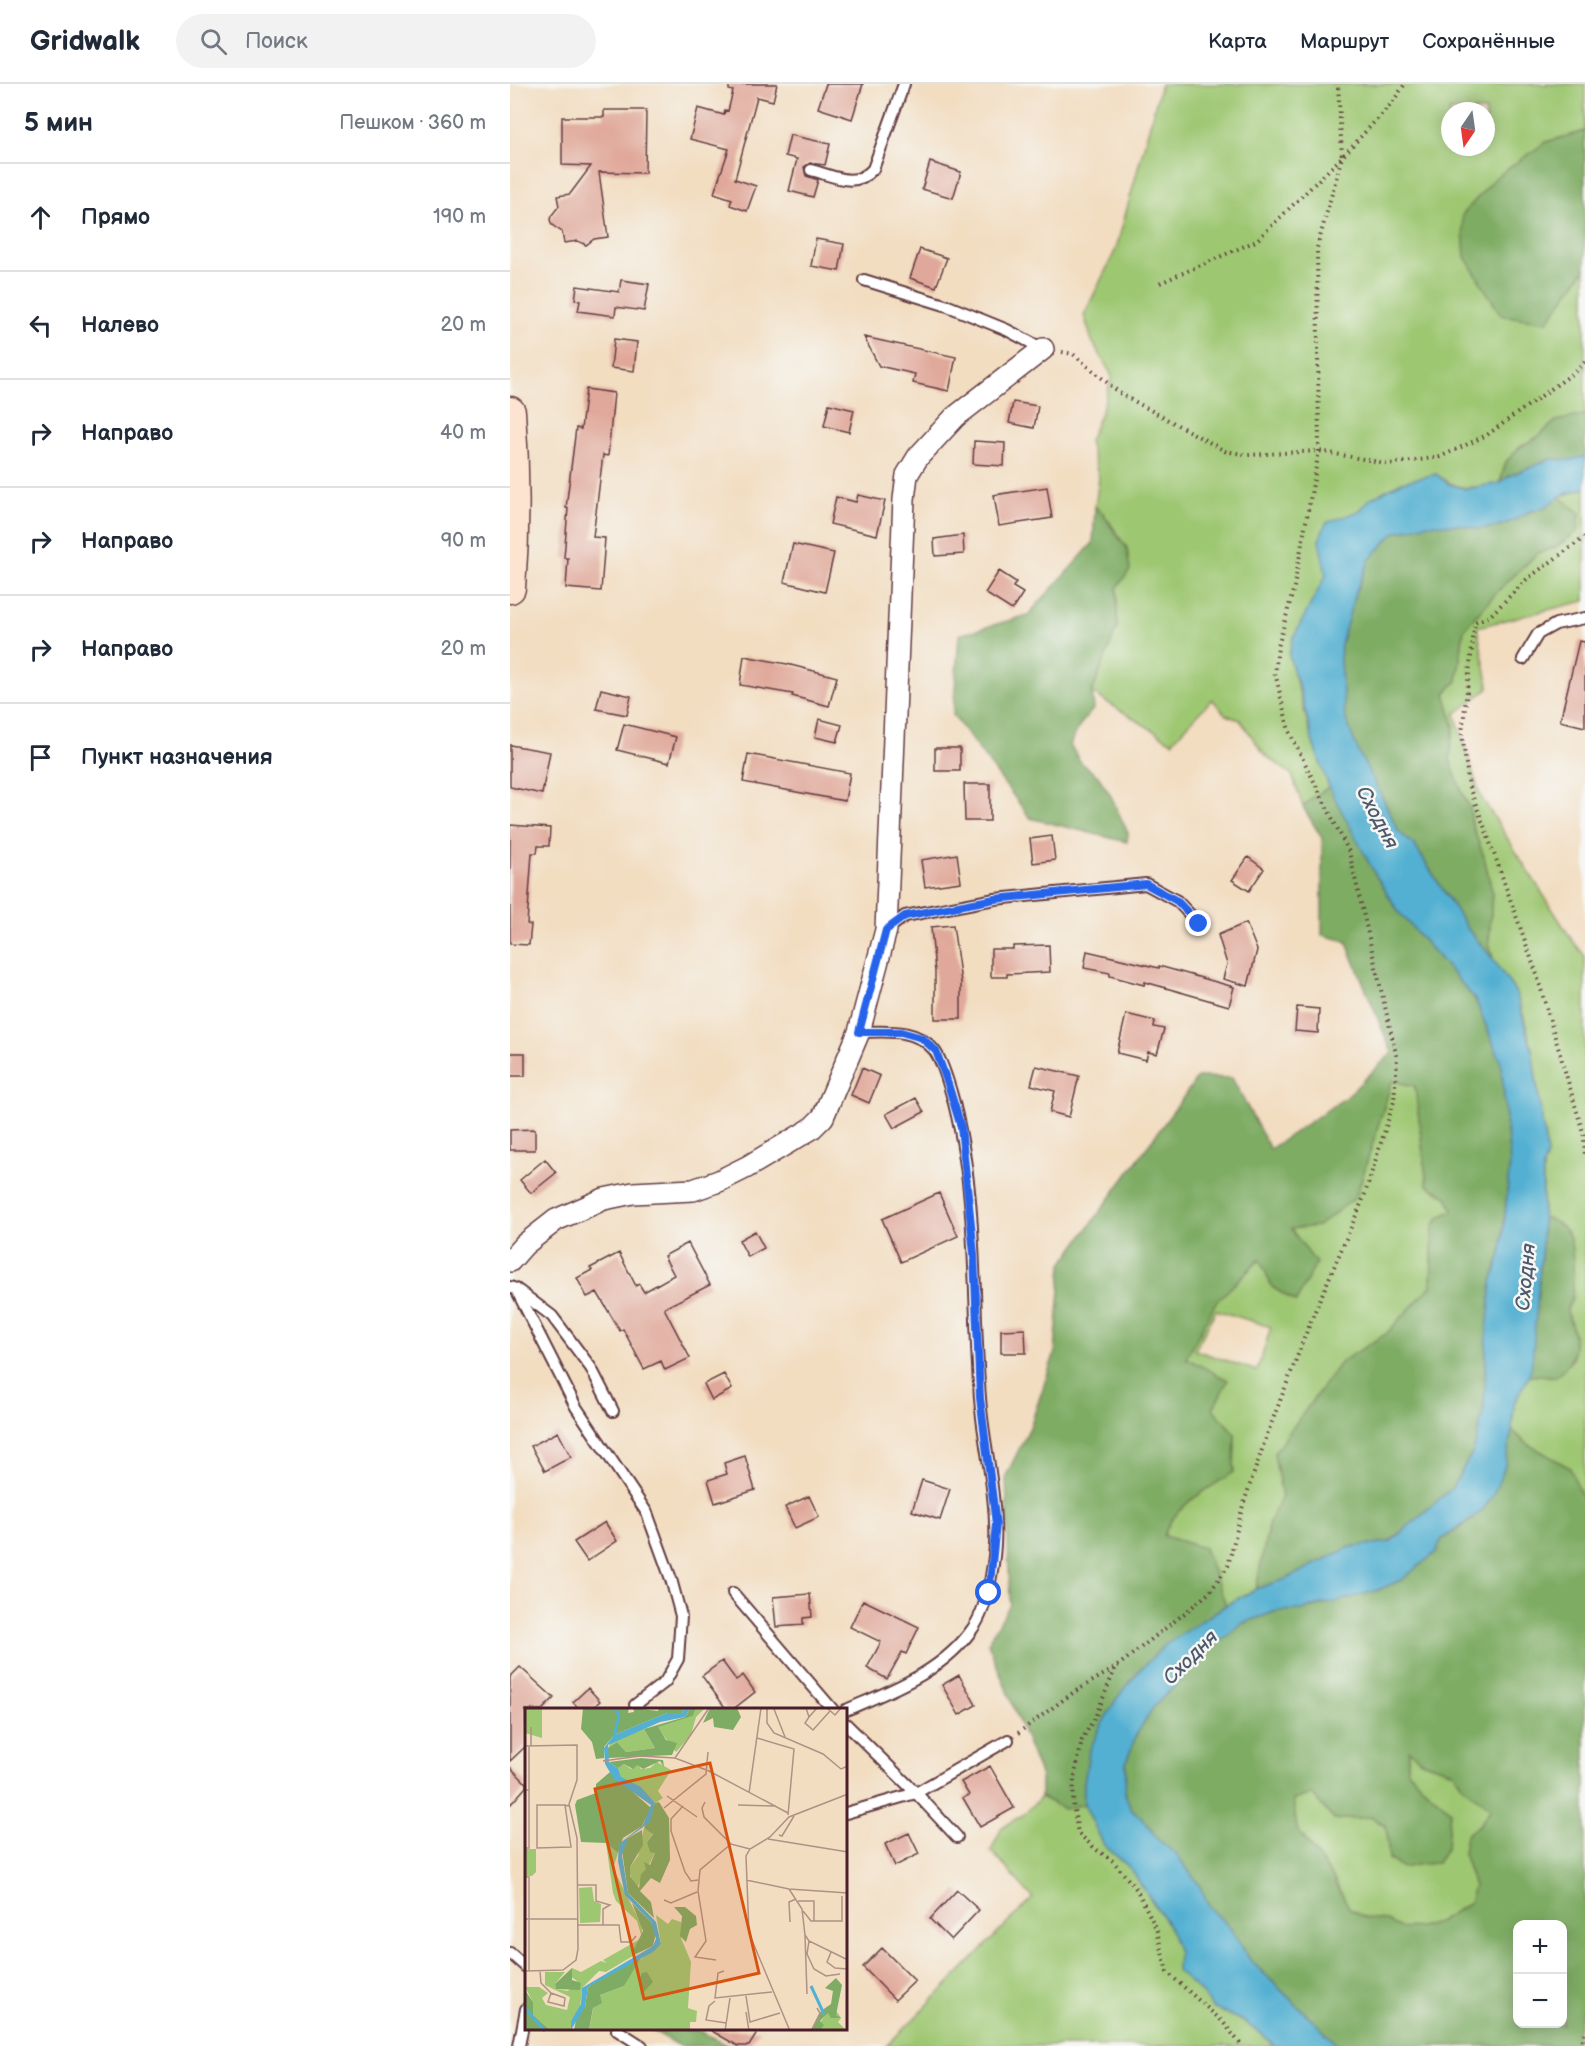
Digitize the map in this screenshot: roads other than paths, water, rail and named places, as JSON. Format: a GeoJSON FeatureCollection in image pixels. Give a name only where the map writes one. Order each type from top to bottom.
{"type":"FeatureCollection","features":[{"type":"Feature","properties":{"kind":"main road"},"geometry":{"type":"LineString","coordinates":[[510,412],[514,457],[515,525],[510,588]]}},
{"type":"Feature","properties":{"kind":"street"},"geometry":{"type":"LineString","coordinates":[[510,1261],[524,1245],[556,1220],[604,1199],[633,1194],[693,1190],[719,1181],[811,1129],[823,1117],[859,1032],[886,930],[904,500],[907,475],[918,457],[955,417],[1043,349]]}},
{"type":"Feature","properties":{"kind":"lane"},"geometry":{"type":"LineString","coordinates":[[811,170],[855,182],[866,177],[873,169],[904,84]]}},
{"type":"Feature","properties":{"kind":"lane"},"geometry":{"type":"LineString","coordinates":[[864,280],[948,306],[1007,330],[1043,349]]}},
{"type":"Feature","properties":{"kind":"lane"},"geometry":{"type":"LineString","coordinates":[[1523,659],[1538,634],[1556,624],[1585,618]]}},
{"type":"Feature","properties":{"kind":"lane"},"geometry":{"type":"LineString","coordinates":[[886,930],[905,916],[995,899],[1146,884],[1177,901],[1199,924]]}},
{"type":"Feature","properties":{"kind":"lane"},"geometry":{"type":"LineString","coordinates":[[848,1709],[901,1687],[945,1660],[974,1628],[989,1593],[996,1524],[980,1398],[974,1254],[961,1127],[936,1051],[922,1038],[901,1032],[859,1032]]}},
{"type":"Feature","properties":{"kind":"lane"},"geometry":{"type":"LineString","coordinates":[[513,1288],[552,1316],[591,1368],[613,1411]]}},
{"type":"Feature","properties":{"kind":"lane"},"geometry":{"type":"LineString","coordinates":[[513,1288],[576,1407],[647,1513],[671,1579],[681,1616],[678,1659],[665,1682],[634,1705]]}},
{"type":"Feature","properties":{"kind":"lane"},"geometry":{"type":"LineString","coordinates":[[733,1593],[831,1708]]}},
{"type":"Feature","properties":{"kind":"lane"},"geometry":{"type":"LineString","coordinates":[[848,1726],[957,1837]]}},
{"type":"Feature","properties":{"kind":"lane"},"geometry":{"type":"LineString","coordinates":[[848,1812],[916,1793],[1008,1740]]}},
{"type":"Feature","properties":{"kind":"lane"},"geometry":{"type":"LineString","coordinates":[[510,1953],[525,1966]]}},
{"type":"Feature","properties":{"kind":"lane"},"geometry":{"type":"LineString","coordinates":[[519,2046],[525,2014]]}},
{"type":"Feature","properties":{"kind":"lane"},"geometry":{"type":"LineString","coordinates":[[619,2031],[642,2046]]}},
{"type":"Feature","properties":{"kind":"water","name":"Сходня"},"geometry":{"type":"Polygon","coordinates":[[[1585,456],[1585,488],[1564,494],[1545,507],[1528,512],[1513,521],[1495,527],[1478,529],[1461,525],[1427,524],[1394,533],[1370,559],[1355,593],[1341,644],[1340,661],[1345,717],[1358,751],[1399,832],[1415,846],[1467,928],[1493,959],[1516,993],[1532,1050],[1547,1155],[1543,1167],[1542,1244],[1532,1364],[1529,1376],[1514,1403],[1512,1430],[1504,1469],[1493,1495],[1482,1511],[1441,1540],[1436,1552],[1401,1580],[1378,1590],[1340,1601],[1302,1610],[1277,1611],[1241,1624],[1211,1649],[1154,1706],[1136,1735],[1126,1763],[1125,1794],[1131,1808],[1150,1827],[1156,1838],[1176,1854],[1199,1885],[1210,1908],[1231,1929],[1250,1960],[1339,2046],[1273,2046],[1270,2041],[1243,2021],[1212,2008],[1203,1994],[1177,1971],[1178,1953],[1165,1920],[1130,1868],[1104,1845],[1084,1804],[1084,1783],[1089,1752],[1117,1698],[1139,1671],[1165,1645],[1226,1605],[1256,1589],[1286,1579],[1350,1547],[1390,1542],[1452,1488],[1474,1450],[1484,1409],[1487,1331],[1492,1282],[1501,1254],[1510,1163],[1501,1062],[1475,999],[1398,911],[1375,874],[1329,787],[1313,743],[1289,655],[1293,638],[1326,575],[1319,540],[1326,523],[1359,511],[1371,498],[1402,482],[1436,474],[1449,484],[1466,489],[1500,483],[1509,476],[1551,459],[1571,460],[1585,456]]]}}]}
